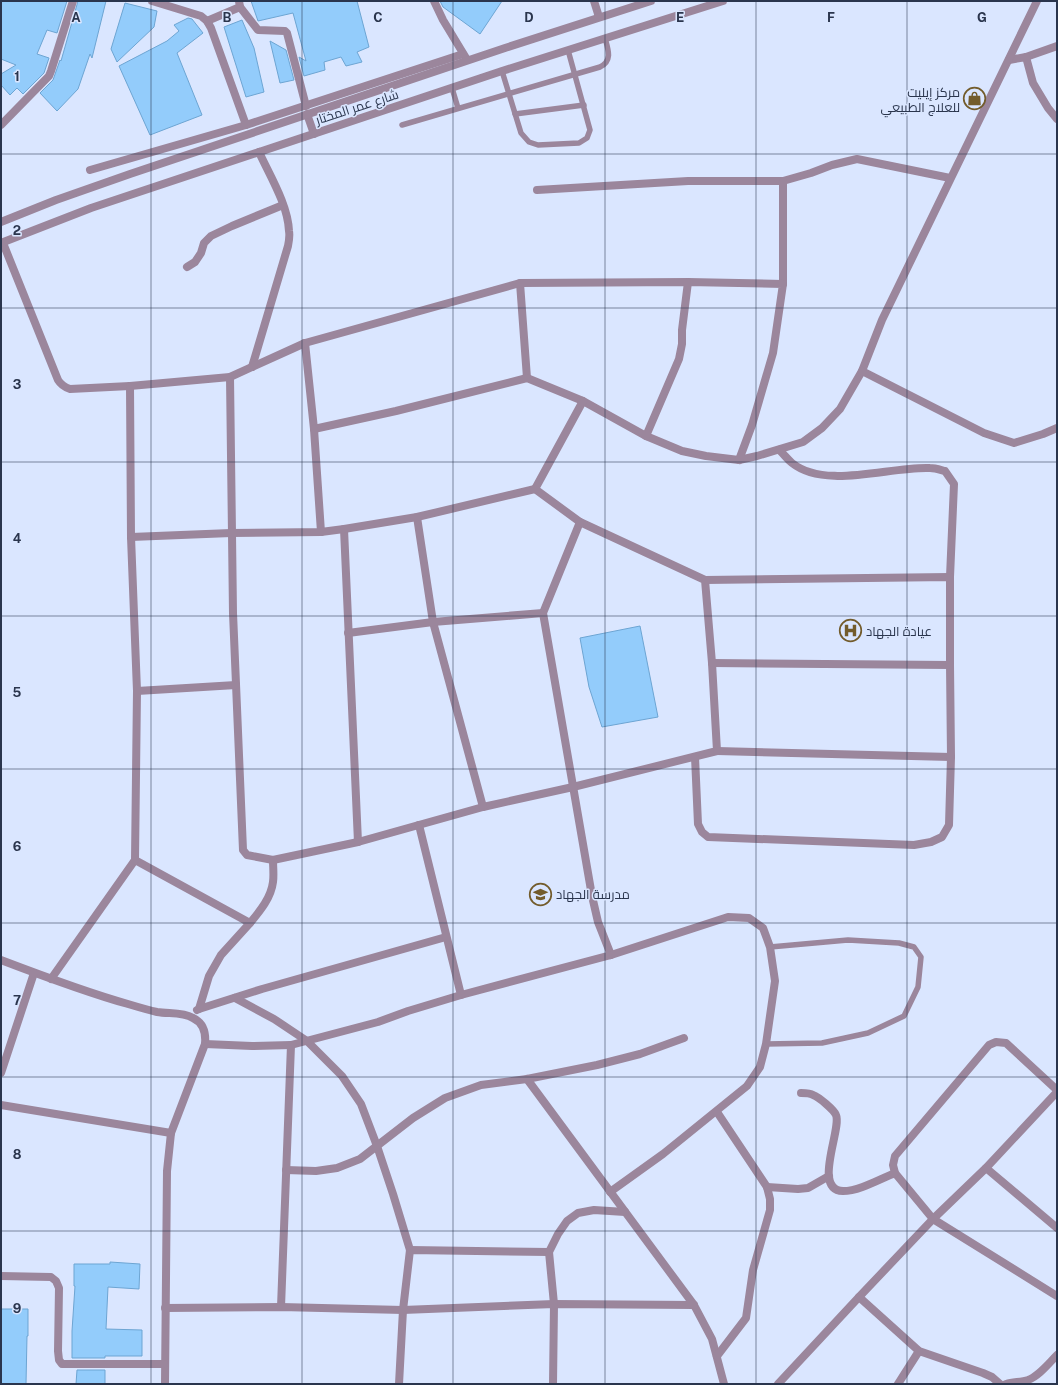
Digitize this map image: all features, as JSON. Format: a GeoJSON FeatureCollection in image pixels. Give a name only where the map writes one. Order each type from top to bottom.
{"type":"FeatureCollection","features":[{"type":"Feature","properties":{"kind":"street"},"geometry":{"type":"LineString","coordinates":[[1,125],[52,71],[73,1]]}},
{"type":"Feature","properties":{"kind":"street"},"geometry":{"type":"LineString","coordinates":[[152,1],[201,16],[207,21],[211,28],[246,125]]}},
{"type":"Feature","properties":{"kind":"street"},"geometry":{"type":"LineString","coordinates":[[434,1],[443,20],[465,57]]}},
{"type":"Feature","properties":{"kind":"street"},"geometry":{"type":"LineString","coordinates":[[594,1],[599,17]]}},
{"type":"Feature","properties":{"kind":"street","name":"شارع عمر المختار"},"geometry":{"type":"LineString","coordinates":[[1,222],[56,200],[306,110],[465,57],[651,1]]}},
{"type":"Feature","properties":{"kind":"street","name":"شارع عمر المختار"},"geometry":{"type":"LineString","coordinates":[[2,243],[91,208],[502,71],[723,1]]}},
{"type":"Feature","properties":{"kind":"street"},"geometry":{"type":"LineString","coordinates":[[314,429],[396,411],[527,378],[583,401],[646,436],[682,451],[739,460],[780,450],[803,442],[822,428],[840,409],[862,371],[882,320],[1037,1]]}},
{"type":"Feature","properties":{"kind":"street"},"geometry":{"type":"LineString","coordinates":[[207,21],[240,4],[258,30],[284,31],[287,33],[306,110],[314,134]]}},
{"type":"Feature","properties":{"kind":"street"},"geometry":{"type":"LineString","coordinates":[[1009,60],[1026,58],[1057,46]]}},
{"type":"Feature","properties":{"kind":"street"},"geometry":{"type":"LineString","coordinates":[[1026,58],[1033,83],[1048,108],[1057,118]]}},
{"type":"Feature","properties":{"kind":"street"},"geometry":{"type":"LineString","coordinates":[[90,170],[246,125],[306,110]]}},
{"type":"Feature","properties":{"kind":"street"},"geometry":{"type":"LineString","coordinates":[[252,367],[288,246],[290,232],[283,205],[259,152]]}},
{"type":"Feature","properties":{"kind":"street"},"geometry":{"type":"LineString","coordinates":[[537,190],[688,181],[783,180],[811,173],[832,165],[857,160],[950,178]]}},
{"type":"Feature","properties":{"kind":"street"},"geometry":{"type":"LineString","coordinates":[[739,460],[752,425],[773,353],[783,284],[783,180]]}},
{"type":"Feature","properties":{"kind":"street"},"geometry":{"type":"LineString","coordinates":[[187,267],[196,262],[204,243],[211,236],[283,205]]}},
{"type":"Feature","properties":{"kind":"street"},"geometry":{"type":"LineString","coordinates":[[2,243],[58,380],[61,384],[70,389],[130,386],[230,377],[305,343],[520,283],[688,282],[783,284]]}},
{"type":"Feature","properties":{"kind":"street"},"geometry":{"type":"LineString","coordinates":[[646,436],[679,359],[682,344],[682,330],[688,282]]}},
{"type":"Feature","properties":{"kind":"street"},"geometry":{"type":"LineString","coordinates":[[520,283],[527,378]]}},
{"type":"Feature","properties":{"kind":"street"},"geometry":{"type":"LineString","coordinates":[[305,343],[314,429],[321,532]]}},
{"type":"Feature","properties":{"kind":"street"},"geometry":{"type":"LineString","coordinates":[[862,371],[984,433],[1014,443],[1057,428]]}},
{"type":"Feature","properties":{"kind":"street"},"geometry":{"type":"LineString","coordinates":[[230,377],[231,533],[236,685],[242,850],[247,855],[273,860],[358,842],[483,807],[573,787],[717,751],[951,757]]}},
{"type":"Feature","properties":{"kind":"street"},"geometry":{"type":"LineString","coordinates":[[51,980],[136,860],[137,691],[131,537],[130,386]]}},
{"type":"Feature","properties":{"kind":"street"},"geometry":{"type":"LineString","coordinates":[[131,537],[231,533],[321,532],[344,530],[417,517],[535,489],[583,401]]}},
{"type":"Feature","properties":{"kind":"street"},"geometry":{"type":"LineString","coordinates":[[695,757],[698,824],[702,832],[708,837],[914,845],[931,842],[942,837],[949,825],[951,757],[950,577],[954,484],[945,471],[931,468],[874,472],[845,476],[822,475],[805,470],[792,463],[780,450]]}},
{"type":"Feature","properties":{"kind":"street"},"geometry":{"type":"LineString","coordinates":[[535,489],[580,522],[705,580],[950,577]]}},
{"type":"Feature","properties":{"kind":"street"},"geometry":{"type":"LineString","coordinates":[[417,517],[433,622],[483,807]]}},
{"type":"Feature","properties":{"kind":"street"},"geometry":{"type":"LineString","coordinates":[[580,522],[544,613],[592,896],[598,922],[610,955]]}},
{"type":"Feature","properties":{"kind":"street"},"geometry":{"type":"LineString","coordinates":[[344,530],[358,842]]}},
{"type":"Feature","properties":{"kind":"street"},"geometry":{"type":"LineString","coordinates":[[705,580],[717,751]]}},
{"type":"Feature","properties":{"kind":"street"},"geometry":{"type":"LineString","coordinates":[[348,632],[433,622],[544,613]]}},
{"type":"Feature","properties":{"kind":"street"},"geometry":{"type":"LineString","coordinates":[[712,663],[950,665]]}},
{"type":"Feature","properties":{"kind":"street"},"geometry":{"type":"LineString","coordinates":[[137,691],[236,685]]}},
{"type":"Feature","properties":{"kind":"street"},"geometry":{"type":"LineString","coordinates":[[419,825],[461,995]]}},
{"type":"Feature","properties":{"kind":"street"},"geometry":{"type":"LineString","coordinates":[[136,860],[250,923]]}},
{"type":"Feature","properties":{"kind":"street"},"geometry":{"type":"LineString","coordinates":[[199,1009],[209,976],[221,955],[260,912],[270,892],[273,882],[273,860]]}},
{"type":"Feature","properties":{"kind":"street"},"geometry":{"type":"LineString","coordinates":[[205,1044],[252,1046],[291,1045],[307,1042],[378,1022],[461,995],[610,955],[728,917],[749,918],[763,928],[770,946],[775,981],[766,1044],[760,1067],[747,1086],[716,1112],[663,1154],[610,1192]]}},
{"type":"Feature","properties":{"kind":"street"},"geometry":{"type":"LineString","coordinates":[[181,1015],[262,988],[446,937]]}},
{"type":"Feature","properties":{"kind":"street"},"geometry":{"type":"LineString","coordinates":[[1,960],[51,980],[128,1004],[157,1012],[188,1015],[195,1018],[204,1029],[206,1036],[205,1044],[171,1133],[167,1171],[165,1384]]}},
{"type":"Feature","properties":{"kind":"street"},"geometry":{"type":"LineString","coordinates":[[1,1073],[3,1060],[34,973]]}},
{"type":"Feature","properties":{"kind":"street"},"geometry":{"type":"LineString","coordinates":[[235,998],[274,1018],[307,1042],[342,1076],[361,1104],[377,1146],[410,1250],[403,1310],[399,1384]]}},
{"type":"Feature","properties":{"kind":"street"},"geometry":{"type":"LineString","coordinates":[[286,1170],[316,1171],[337,1168],[360,1159],[413,1118],[445,1098],[481,1085],[527,1079],[597,1065],[640,1054],[684,1038]]}},
{"type":"Feature","properties":{"kind":"street"},"geometry":{"type":"LineString","coordinates":[[778,1384],[933,1219],[986,1168],[1057,1091],[1006,1043],[996,1042],[989,1045],[895,1156],[893,1165],[895,1173],[933,1219],[1057,1296]]}},
{"type":"Feature","properties":{"kind":"street"},"geometry":{"type":"LineString","coordinates":[[281,1307],[291,1045]]}},
{"type":"Feature","properties":{"kind":"street"},"geometry":{"type":"LineString","coordinates":[[527,1079],[694,1305],[712,1339],[724,1384]]}},
{"type":"Feature","properties":{"kind":"street"},"geometry":{"type":"LineString","coordinates":[[801,1093],[814,1095],[837,1116],[837,1124],[830,1155],[829,1176],[833,1186],[841,1191],[855,1189],[895,1173]]}},
{"type":"Feature","properties":{"kind":"street"},"geometry":{"type":"LineString","coordinates":[[1,1105],[171,1133]]}},
{"type":"Feature","properties":{"kind":"street"},"geometry":{"type":"LineString","coordinates":[[716,1112],[767,1188],[770,1199],[770,1210],[753,1270],[746,1318],[717,1356]]}},
{"type":"Feature","properties":{"kind":"street"},"geometry":{"type":"LineString","coordinates":[[986,1168],[1057,1228]]}},
{"type":"Feature","properties":{"kind":"street"},"geometry":{"type":"LineString","coordinates":[[767,1188],[808,1188],[829,1176]]}},
{"type":"Feature","properties":{"kind":"street"},"geometry":{"type":"LineString","coordinates":[[553,1384],[554,1304],[550,1252],[558,1234],[567,1221],[578,1212],[594,1210],[625,1212]]}},
{"type":"Feature","properties":{"kind":"street"},"geometry":{"type":"LineString","coordinates":[[410,1250],[550,1252]]}},
{"type":"Feature","properties":{"kind":"street"},"geometry":{"type":"LineString","coordinates":[[1,1276],[51,1277],[56,1282],[59,1288],[58,1351],[59,1360],[62,1364],[164,1364]]}},
{"type":"Feature","properties":{"kind":"street"},"geometry":{"type":"LineString","coordinates":[[859,1297],[919,1351],[983,1373],[992,1377],[1000,1384]]}},
{"type":"Feature","properties":{"kind":"street"},"geometry":{"type":"LineString","coordinates":[[166,1308],[281,1307],[403,1310],[554,1304],[694,1305]]}},
{"type":"Feature","properties":{"kind":"street"},"geometry":{"type":"LineString","coordinates":[[898,1384],[919,1351]]}},
{"type":"Feature","properties":{"kind":"street"},"geometry":{"type":"LineString","coordinates":[[1006,1384],[1014,1381],[1031,1382],[1057,1355]]}},
{"type":"Feature","properties":{"kind":"lane"},"geometry":{"type":"LineString","coordinates":[[402,125],[600,67],[606,63],[609,56],[606,38]]}},
{"type":"Feature","properties":{"kind":"lane"},"geometry":{"type":"LineString","coordinates":[[502,71],[521,133],[529,142],[538,145],[579,143],[587,138],[590,130],[568,50]]}},
{"type":"Feature","properties":{"kind":"lane"},"geometry":{"type":"LineString","coordinates":[[452,88],[458,108]]}},
{"type":"Feature","properties":{"kind":"lane"},"geometry":{"type":"LineString","coordinates":[[515,114],[584,105]]}},
{"type":"Feature","properties":{"kind":"lane"},"geometry":{"type":"LineString","coordinates":[[766,1044],[822,1043],[868,1033],[904,1016],[918,987],[921,957],[914,947],[899,943],[848,940],[770,946]]}},
{"type":"Feature","properties":{"kind":"building"},"geometry":{"type":"Polygon","coordinates":[[[1,1],[67,1],[57,33],[47,30],[37,54],[49,58],[44,73],[23,94],[17,88],[10,95],[1,85],[1,74],[16,65],[1,59],[1,1]]]}},
{"type":"Feature","properties":{"kind":"building"},"geometry":{"type":"Polygon","coordinates":[[[78,1],[106,1],[92,58],[90,54],[78,89],[57,111],[40,93],[53,80],[60,60],[61,61],[78,1]]]}},
{"type":"Feature","properties":{"kind":"building"},"geometry":{"type":"Polygon","coordinates":[[[251,1],[357,1],[369,47],[357,52],[362,62],[346,66],[341,57],[324,62],[325,70],[304,76],[299,57],[306,61],[293,13],[258,21],[251,1]]]}},
{"type":"Feature","properties":{"kind":"building"},"geometry":{"type":"Polygon","coordinates":[[[440,1],[502,1],[480,34],[443,7],[440,1]]]}},
{"type":"Feature","properties":{"kind":"building"},"geometry":{"type":"Polygon","coordinates":[[[125,3],[157,11],[154,27],[117,62],[111,49],[125,3]]]}},
{"type":"Feature","properties":{"kind":"building"},"geometry":{"type":"Polygon","coordinates":[[[188,18],[192,19],[203,33],[177,53],[202,115],[150,135],[119,66],[167,41],[179,31],[174,25],[188,18]]]}},
{"type":"Feature","properties":{"kind":"building"},"geometry":{"type":"Polygon","coordinates":[[[242,20],[254,48],[264,92],[246,97],[224,27],[242,20]]]}},
{"type":"Feature","properties":{"kind":"building"},"geometry":{"type":"Polygon","coordinates":[[[270,41],[286,50],[294,80],[280,83],[270,41]]]}},
{"type":"Feature","properties":{"kind":"building"},"geometry":{"type":"Polygon","coordinates":[[[640,626],[658,717],[602,727],[589,687],[580,638],[640,626]]]}},
{"type":"Feature","properties":{"kind":"building"},"geometry":{"type":"Polygon","coordinates":[[[110,1262],[140,1264],[139,1289],[108,1287],[106,1329],[142,1330],[142,1356],[72,1358],[75,1286],[74,1264],[110,1264],[110,1262]]]}},
{"type":"Feature","properties":{"kind":"building"},"geometry":{"type":"Polygon","coordinates":[[[1,1309],[28,1309],[26,1384],[1,1384],[1,1309]]]}},
{"type":"Feature","properties":{"kind":"building"},"geometry":{"type":"Polygon","coordinates":[[[77,1370],[105,1370],[105,1384],[76,1384],[77,1370]]]}},
{"type":"Feature","properties":{"kind":"place","name":"مركز إيليت للعلاج الطبيعي"},"geometry":{"type":"Point","coordinates":[975,99]}},
{"type":"Feature","properties":{"kind":"place","name":"عيادة الجهاد"},"geometry":{"type":"Point","coordinates":[850,631]}},
{"type":"Feature","properties":{"kind":"place","name":"مدرسة الجهاد"},"geometry":{"type":"Point","coordinates":[541,894]}}]}
